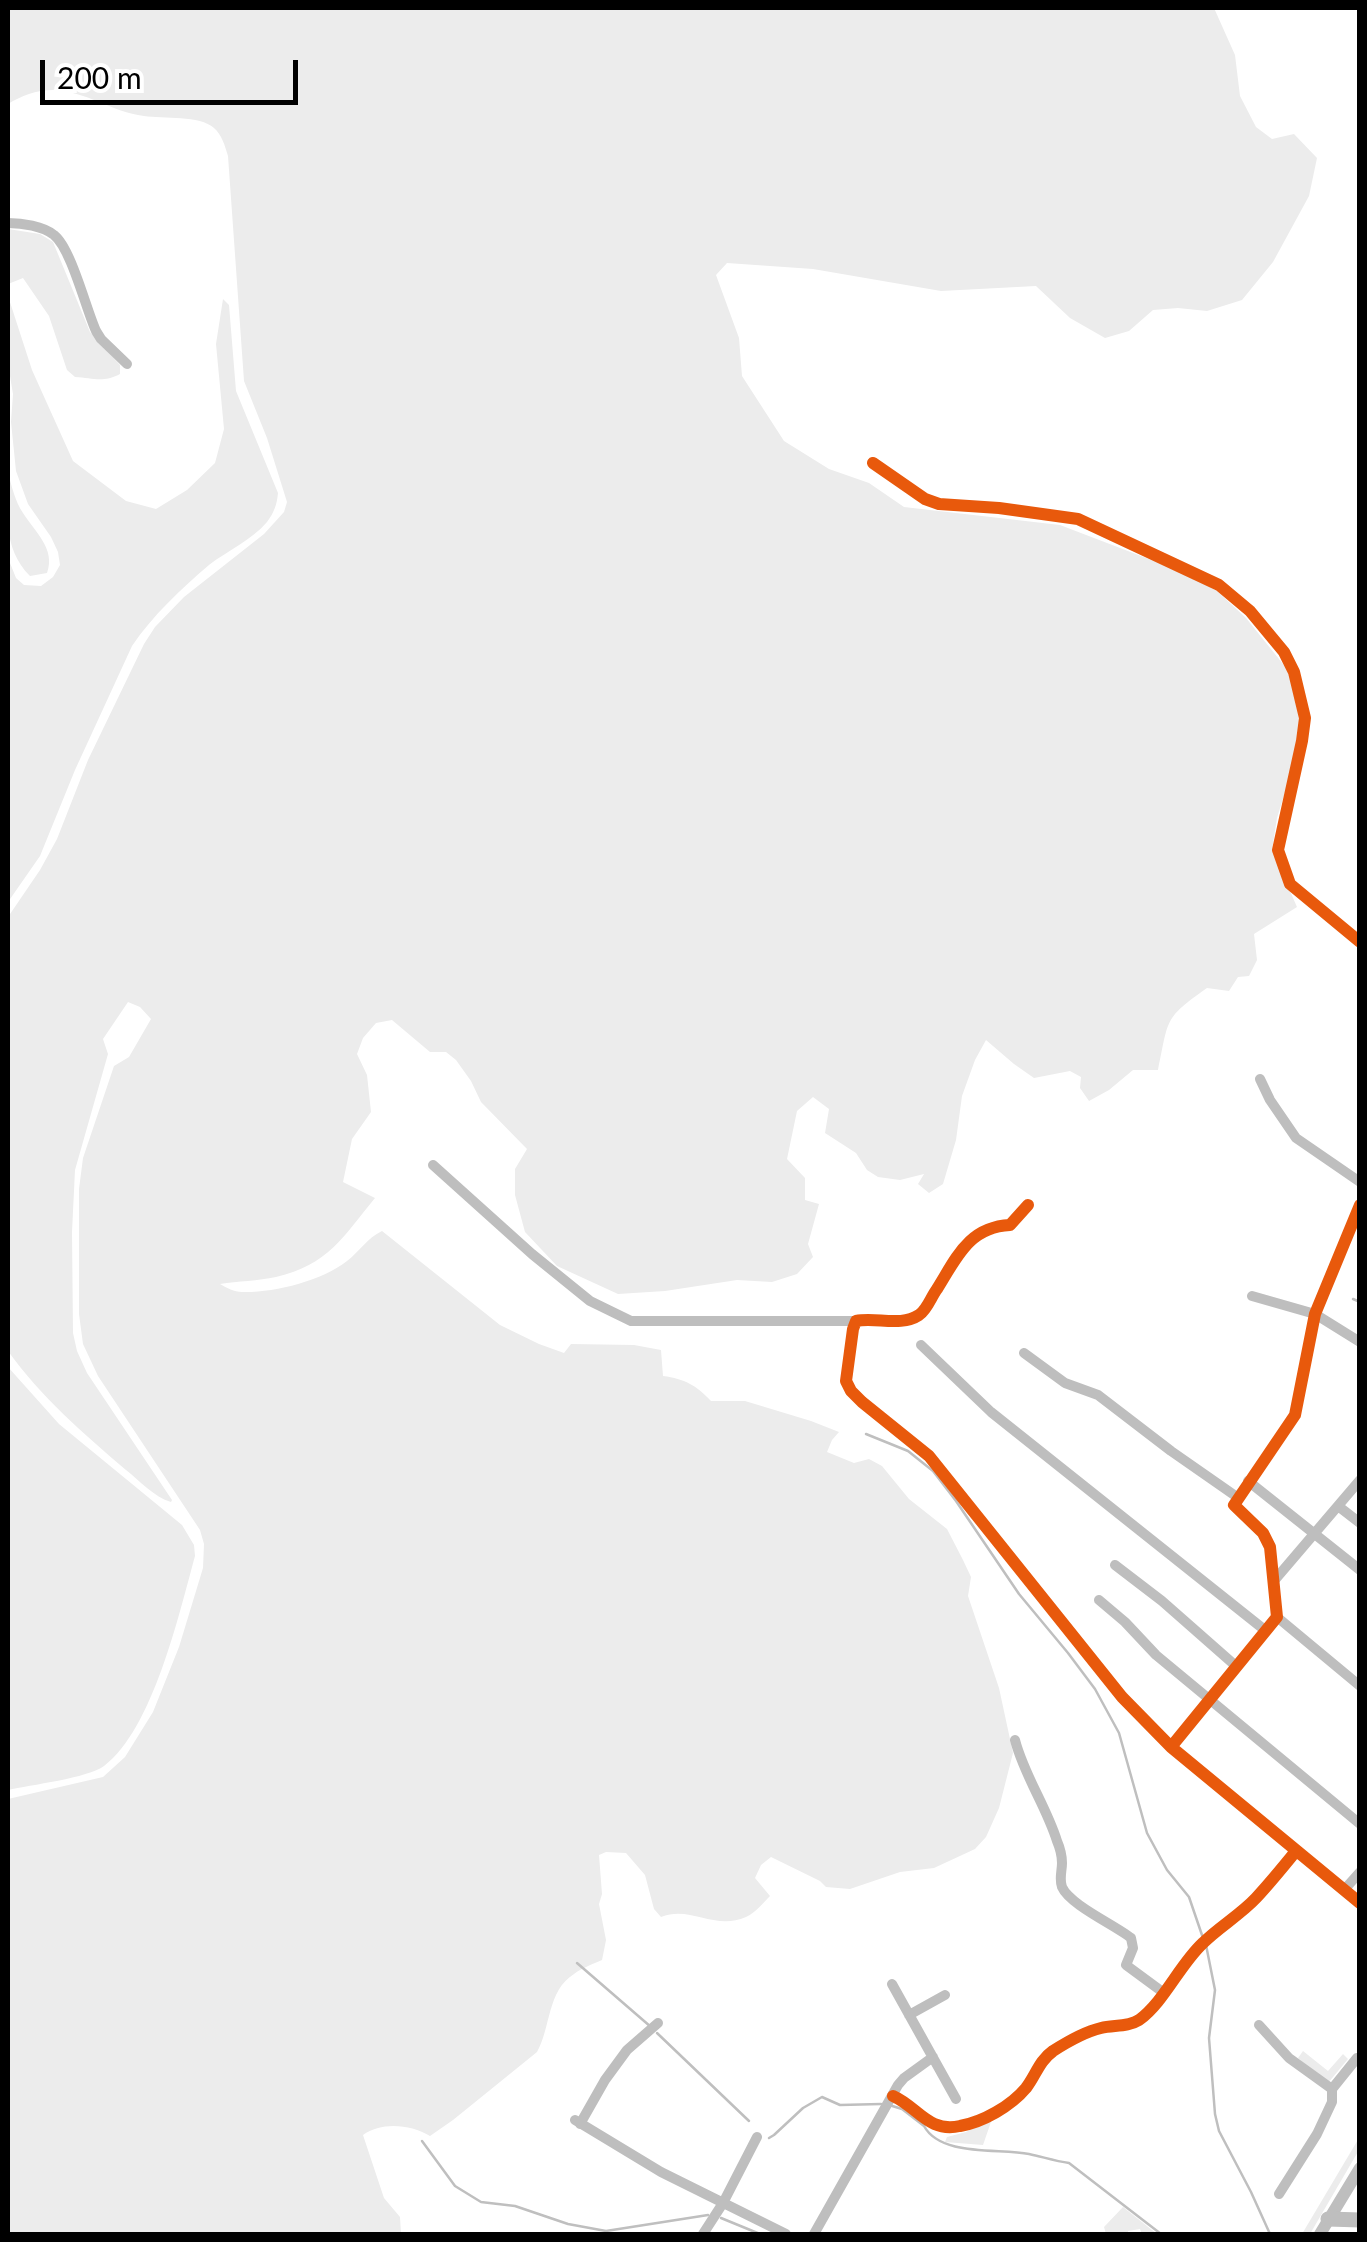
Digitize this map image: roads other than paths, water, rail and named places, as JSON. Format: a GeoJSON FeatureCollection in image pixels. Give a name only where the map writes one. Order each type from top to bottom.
{"type":"FeatureCollection","features":[{"type":"Feature","properties":{"kind":"highway"},"geometry":{"type":"LineString","coordinates":[[1328,2219],[1360,2220]]}},
{"type":"Feature","properties":{"kind":"main road"},"geometry":{"type":"LineString","coordinates":[[1320,2234],[1360,2168]]}},
{"type":"Feature","properties":{"kind":"street"},"geometry":{"type":"LineString","coordinates":[[8,223],[28,225],[54,235],[60,242],[96,331],[127,364]]}},
{"type":"Feature","properties":{"kind":"street"},"geometry":{"type":"LineString","coordinates":[[872,463],[925,499],[939,504],[1078,519],[1200,574],[1250,611],[1284,652],[1294,672],[1305,718],[1278,850],[1290,884],[1360,942]]}},
{"type":"Feature","properties":{"kind":"street"},"geometry":{"type":"LineString","coordinates":[[1260,1079],[1296,1138],[1360,1182]]}},
{"type":"Feature","properties":{"kind":"street"},"geometry":{"type":"LineString","coordinates":[[433,1165],[590,1300],[631,1321],[908,1320],[922,1314],[972,1237],[991,1226],[1010,1225],[1028,1206]]}},
{"type":"Feature","properties":{"kind":"street"},"geometry":{"type":"LineString","coordinates":[[1171,1747],[1277,1617],[1270,1547],[1263,1533],[1234,1505],[1295,1415],[1315,1314],[1360,1204]]}},
{"type":"Feature","properties":{"kind":"street"},"geometry":{"type":"LineString","coordinates":[[1252,1296],[1315,1314],[1360,1342]]}},
{"type":"Feature","properties":{"kind":"street"},"geometry":{"type":"LineString","coordinates":[[856,1321],[847,1365],[846,1381],[851,1391],[930,1456],[1122,1697],[1171,1747],[1360,1903]]}},
{"type":"Feature","properties":{"kind":"street"},"geometry":{"type":"LineString","coordinates":[[921,1345],[991,1412],[1266,1632]]}},
{"type":"Feature","properties":{"kind":"street"},"geometry":{"type":"LineString","coordinates":[[1024,1353],[1066,1383],[1098,1396],[1237,1497]]}},
{"type":"Feature","properties":{"kind":"street"},"geometry":{"type":"LineString","coordinates":[[1248,1481],[1360,1570]]}},
{"type":"Feature","properties":{"kind":"street"},"geometry":{"type":"LineString","coordinates":[[1273,1582],[1359,1481]]}},
{"type":"Feature","properties":{"kind":"street"},"geometry":{"type":"LineString","coordinates":[[1338,1506],[1360,1523]]}},
{"type":"Feature","properties":{"kind":"street"},"geometry":{"type":"LineString","coordinates":[[1115,1565],[1238,1667]]}},
{"type":"Feature","properties":{"kind":"street"},"geometry":{"type":"LineString","coordinates":[[1099,1600],[1156,1655],[1360,1824]]}},
{"type":"Feature","properties":{"kind":"street"},"geometry":{"type":"LineString","coordinates":[[1277,1617],[1360,1686]]}},
{"type":"Feature","properties":{"kind":"street"},"geometry":{"type":"LineString","coordinates":[[1014,1740],[1058,1843],[1062,1887],[1131,1938],[1134,1948],[1126,1965],[1164,1993]]}},
{"type":"Feature","properties":{"kind":"street"},"geometry":{"type":"LineString","coordinates":[[893,2096],[904,2100],[924,2119],[944,2127],[962,2126],[1009,2103],[1024,2090],[1040,2062],[1051,2052],[1085,2033],[1140,2019],[1204,1942],[1255,1899],[1296,1852]]}},
{"type":"Feature","properties":{"kind":"street"},"geometry":{"type":"LineString","coordinates":[[1344,1890],[1360,1872]]}},
{"type":"Feature","properties":{"kind":"street"},"geometry":{"type":"LineString","coordinates":[[892,1984],[956,2100]]}},
{"type":"Feature","properties":{"kind":"street"},"geometry":{"type":"LineString","coordinates":[[909,2014],[945,1995]]}},
{"type":"Feature","properties":{"kind":"street"},"geometry":{"type":"LineString","coordinates":[[658,2024],[627,2050],[578,2122],[661,2172],[786,2234]]}},
{"type":"Feature","properties":{"kind":"street"},"geometry":{"type":"LineString","coordinates":[[1258,2024],[1290,2058],[1332,2089]]}},
{"type":"Feature","properties":{"kind":"street"},"geometry":{"type":"LineString","coordinates":[[814,2234],[904,2078],[933,2058]]}},
{"type":"Feature","properties":{"kind":"street"},"geometry":{"type":"LineString","coordinates":[[1279,2194],[1318,2134],[1332,2102],[1332,2089],[1356,2058]]}},
{"type":"Feature","properties":{"kind":"street"},"geometry":{"type":"LineString","coordinates":[[703,2234],[757,2136]]}},
{"type":"Feature","properties":{"kind":"waterway"},"geometry":{"type":"LineString","coordinates":[[1353,1299],[1360,1302]]}},
{"type":"Feature","properties":{"kind":"waterway"},"geometry":{"type":"LineString","coordinates":[[866,1434],[908,1451],[933,1471],[1019,1594],[1095,1689],[1119,1733],[1147,1833],[1167,1870],[1189,1897],[1203,1938]]}},
{"type":"Feature","properties":{"kind":"waterway"},"geometry":{"type":"LineString","coordinates":[[1206,1945],[1215,1990],[1209,2038],[1215,2114],[1219,2131],[1270,2234]]}},
{"type":"Feature","properties":{"kind":"waterway"},"geometry":{"type":"LineString","coordinates":[[577,1963],[651,2027]]}},
{"type":"Feature","properties":{"kind":"waterway"},"geometry":{"type":"LineString","coordinates":[[657,2033],[749,2121]]}},
{"type":"Feature","properties":{"kind":"waterway"},"geometry":{"type":"LineString","coordinates":[[769,2138],[822,2097],[840,2105],[881,2104]]}},
{"type":"Feature","properties":{"kind":"waterway"},"geometry":{"type":"LineString","coordinates":[[889,2105],[902,2109],[943,2143],[1069,2163],[1161,2234]]}},
{"type":"Feature","properties":{"kind":"waterway"},"geometry":{"type":"LineString","coordinates":[[422,2141],[455,2186],[481,2202],[515,2206],[568,2224],[606,2231],[708,2215]]}},
{"type":"Feature","properties":{"kind":"waterway"},"geometry":{"type":"LineString","coordinates":[[721,2218],[760,2234]]}}]}
